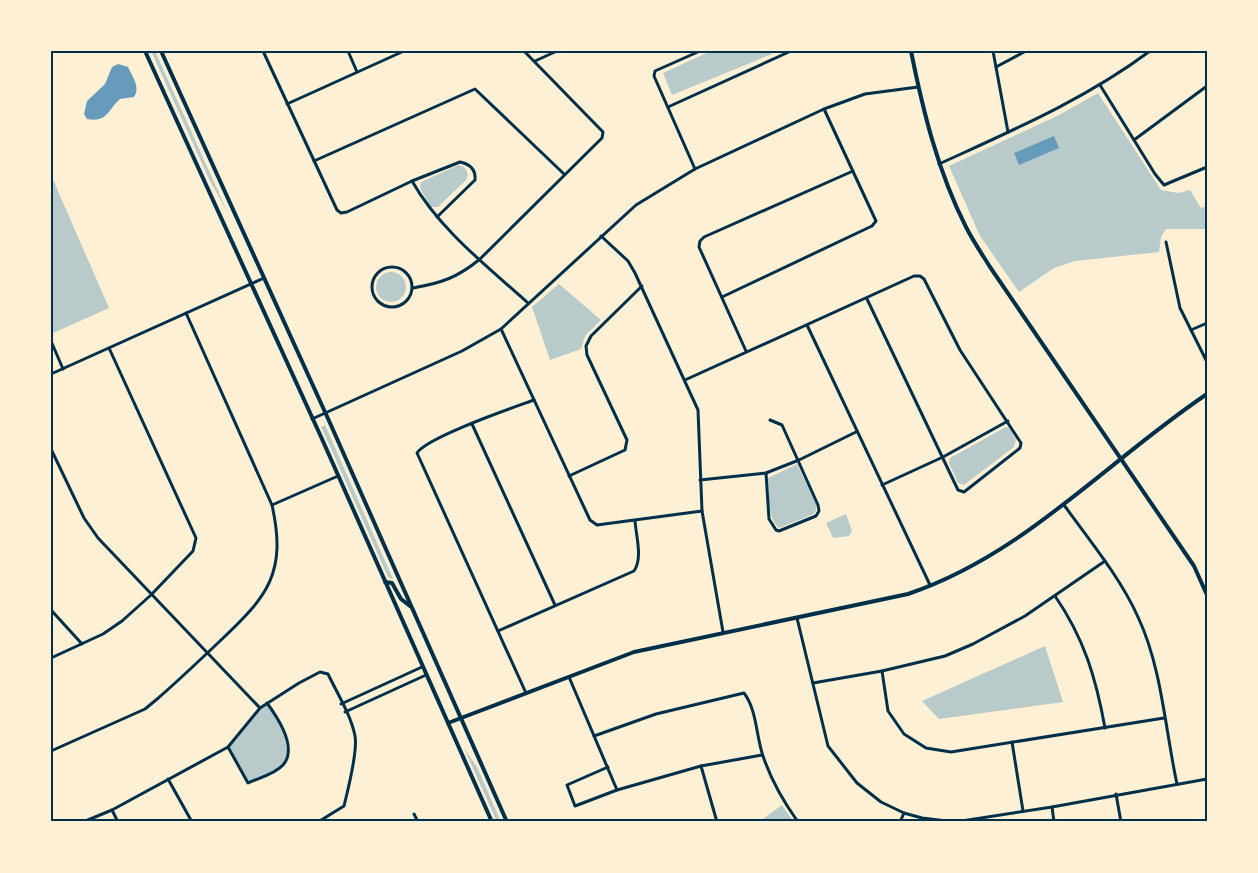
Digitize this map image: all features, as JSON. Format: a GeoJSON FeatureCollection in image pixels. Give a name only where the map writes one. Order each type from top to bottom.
{"type":"FeatureCollection","features":[{"type":"Feature","properties":{"kind":"main road"},"geometry":{"type":"LineString","coordinates":[[145,51],[492,822]]}},
{"type":"Feature","properties":{"kind":"main road"},"geometry":{"type":"LineString","coordinates":[[161,51],[507,822]]}},
{"type":"Feature","properties":{"kind":"main road"},"geometry":{"type":"LineString","coordinates":[[911,51],[918,87],[939,164],[965,226],[990,267],[1194,566],[1207,595]]}},
{"type":"Feature","properties":{"kind":"main road"},"geometry":{"type":"LineString","coordinates":[[448,723],[634,652],[908,594],[931,586],[996,552],[1064,505],[1121,458],[1207,394]]}},
{"type":"Feature","properties":{"kind":"main road"},"geometry":{"type":"LineString","coordinates":[[385,582],[392,583],[401,599],[411,606]]}},
{"type":"Feature","properties":{"kind":"street"},"geometry":{"type":"LineString","coordinates":[[263,51],[337,210],[341,213],[347,212],[412,181],[460,162],[472,167],[475,180],[437,217]]}},
{"type":"Feature","properties":{"kind":"street"},"geometry":{"type":"LineString","coordinates":[[348,51],[357,72]]}},
{"type":"Feature","properties":{"kind":"street"},"geometry":{"type":"LineString","coordinates":[[287,104],[404,51]]}},
{"type":"Feature","properties":{"kind":"street"},"geometry":{"type":"LineString","coordinates":[[413,288],[441,283],[463,274],[602,138],[603,132],[524,51]]}},
{"type":"Feature","properties":{"kind":"street"},"geometry":{"type":"LineString","coordinates":[[535,61],[557,51]]}},
{"type":"Feature","properties":{"kind":"street"},"geometry":{"type":"LineString","coordinates":[[695,169],[654,76],[655,71],[700,51]]}},
{"type":"Feature","properties":{"kind":"street"},"geometry":{"type":"LineString","coordinates":[[777,51],[778,56]]}},
{"type":"Feature","properties":{"kind":"street"},"geometry":{"type":"LineString","coordinates":[[668,107],[791,51]]}},
{"type":"Feature","properties":{"kind":"street"},"geometry":{"type":"LineString","coordinates":[[993,51],[1008,132]]}},
{"type":"Feature","properties":{"kind":"street"},"geometry":{"type":"LineString","coordinates":[[996,67],[1026,51]]}},
{"type":"Feature","properties":{"kind":"street"},"geometry":{"type":"LineString","coordinates":[[939,164],[1100,85],[1150,51]]}},
{"type":"Feature","properties":{"kind":"street"},"geometry":{"type":"LineString","coordinates":[[1100,85],[1164,185],[1207,167]]}},
{"type":"Feature","properties":{"kind":"street"},"geometry":{"type":"LineString","coordinates":[[1134,140],[1207,86]]}},
{"type":"Feature","properties":{"kind":"street"},"geometry":{"type":"LineString","coordinates":[[312,419],[462,351],[501,329],[636,205],[695,169],[824,109],[865,94],[918,87]]}},
{"type":"Feature","properties":{"kind":"street"},"geometry":{"type":"LineString","coordinates":[[314,162],[475,89],[564,174]]}},
{"type":"Feature","properties":{"kind":"street"},"geometry":{"type":"LineString","coordinates":[[722,297],[872,226],[876,221],[824,109]]}},
{"type":"Feature","properties":{"kind":"street"},"geometry":{"type":"LineString","coordinates":[[746,351],[699,247],[700,241],[704,237],[853,171]]}},
{"type":"Feature","properties":{"kind":"street"},"geometry":{"type":"LineString","coordinates":[[412,181],[427,206],[437,217],[528,304]]}},
{"type":"Feature","properties":{"kind":"street"},"geometry":{"type":"LineString","coordinates":[[601,236],[628,261],[642,286],[698,410],[702,512],[723,632]]}},
{"type":"Feature","properties":{"kind":"street"},"geometry":{"type":"LineString","coordinates":[[1166,242],[1180,308],[1207,362]]}},
{"type":"Feature","properties":{"kind":"street"},"geometry":{"type":"LineString","coordinates":[[390,267],[404,270],[412,281],[413,288],[408,300],[398,307],[391,308],[375,298],[372,286],[377,273],[390,267]]}},
{"type":"Feature","properties":{"kind":"street"},"geometry":{"type":"LineString","coordinates":[[686,380],[914,276],[920,276],[924,279],[960,350],[1019,438],[1020,448],[964,492],[958,489],[867,299]]}},
{"type":"Feature","properties":{"kind":"street"},"geometry":{"type":"LineString","coordinates":[[51,374],[264,278]]}},
{"type":"Feature","properties":{"kind":"street"},"geometry":{"type":"LineString","coordinates":[[569,476],[625,450],[627,440],[587,356],[586,346],[591,336],[642,286]]}},
{"type":"Feature","properties":{"kind":"street"},"geometry":{"type":"LineString","coordinates":[[51,751],[145,709],[253,610],[274,570],[278,550],[278,530],[272,505],[186,313]]}},
{"type":"Feature","properties":{"kind":"street"},"geometry":{"type":"LineString","coordinates":[[1191,330],[1207,323]]}},
{"type":"Feature","properties":{"kind":"street"},"geometry":{"type":"LineString","coordinates":[[807,325],[931,586]]}},
{"type":"Feature","properties":{"kind":"street"},"geometry":{"type":"LineString","coordinates":[[501,329],[590,520],[597,525],[702,512]]}},
{"type":"Feature","properties":{"kind":"street"},"geometry":{"type":"LineString","coordinates":[[51,340],[63,369]]}},
{"type":"Feature","properties":{"kind":"street"},"geometry":{"type":"LineString","coordinates":[[51,658],[103,634],[122,621],[151,595],[193,551],[196,538],[109,348]]}},
{"type":"Feature","properties":{"kind":"street"},"geometry":{"type":"LineString","coordinates":[[526,693],[417,453],[420,448],[472,423],[534,400]]}},
{"type":"Feature","properties":{"kind":"street"},"geometry":{"type":"LineString","coordinates":[[766,473],[769,519],[772,527],[779,531],[816,516],[819,511],[799,460],[782,425],[770,420]]}},
{"type":"Feature","properties":{"kind":"street"},"geometry":{"type":"LineString","coordinates":[[882,485],[943,457],[1008,421]]}},
{"type":"Feature","properties":{"kind":"street"},"geometry":{"type":"LineString","coordinates":[[472,423],[555,605]]}},
{"type":"Feature","properties":{"kind":"street"},"geometry":{"type":"LineString","coordinates":[[700,480],[766,473],[799,460],[856,432]]}},
{"type":"Feature","properties":{"kind":"street"},"geometry":{"type":"LineString","coordinates":[[51,449],[91,528],[151,595],[260,708]]}},
{"type":"Feature","properties":{"kind":"street"},"geometry":{"type":"LineString","coordinates":[[272,505],[338,476]]}},
{"type":"Feature","properties":{"kind":"street"},"geometry":{"type":"LineString","coordinates":[[1064,505],[1105,561],[1138,617],[1154,663],[1177,784]]}},
{"type":"Feature","properties":{"kind":"street"},"geometry":{"type":"LineString","coordinates":[[498,631],[634,571],[638,559],[635,521]]}},
{"type":"Feature","properties":{"kind":"street"},"geometry":{"type":"LineString","coordinates":[[813,683],[882,671],[945,656],[973,645],[1025,616],[1105,561]]}},
{"type":"Feature","properties":{"kind":"street"},"geometry":{"type":"LineString","coordinates":[[1055,596],[1076,629],[1088,656],[1094,673],[1105,728]]}},
{"type":"Feature","properties":{"kind":"street"},"geometry":{"type":"LineString","coordinates":[[51,610],[82,644]]}},
{"type":"Feature","properties":{"kind":"street"},"geometry":{"type":"LineString","coordinates":[[797,618],[828,746],[857,783],[881,802],[904,813],[955,822],[1052,807],[1207,778]]}},
{"type":"Feature","properties":{"kind":"street"},"geometry":{"type":"LineString","coordinates":[[341,704],[422,667]]}},
{"type":"Feature","properties":{"kind":"street"},"geometry":{"type":"LineString","coordinates":[[882,671],[888,711],[904,734],[926,748],[951,752],[1164,718]]}},
{"type":"Feature","properties":{"kind":"street"},"geometry":{"type":"LineString","coordinates":[[82,822],[112,810],[228,747],[260,708],[320,672],[328,674],[355,735],[355,748],[344,806],[318,822]]}},
{"type":"Feature","properties":{"kind":"street"},"geometry":{"type":"LineString","coordinates":[[345,711],[426,675]]}},
{"type":"Feature","properties":{"kind":"street"},"geometry":{"type":"LineString","coordinates":[[569,677],[617,790]]}},
{"type":"Feature","properties":{"kind":"street"},"geometry":{"type":"LineString","coordinates":[[594,736],[656,714],[744,693],[750,701],[762,754],[777,790],[798,822]]}},
{"type":"Feature","properties":{"kind":"street"},"geometry":{"type":"LineString","coordinates":[[228,747],[248,783],[283,765],[289,754],[289,748],[267,703]]}},
{"type":"Feature","properties":{"kind":"street"},"geometry":{"type":"LineString","coordinates":[[1012,742],[1023,811]]}},
{"type":"Feature","properties":{"kind":"street"},"geometry":{"type":"LineString","coordinates":[[608,767],[567,785],[575,806],[617,790],[701,766],[762,754]]}},
{"type":"Feature","properties":{"kind":"street"},"geometry":{"type":"LineString","coordinates":[[701,766],[717,822]]}},
{"type":"Feature","properties":{"kind":"street"},"geometry":{"type":"LineString","coordinates":[[168,779],[192,822]]}},
{"type":"Feature","properties":{"kind":"street"},"geometry":{"type":"LineString","coordinates":[[1116,794],[1121,822]]}},
{"type":"Feature","properties":{"kind":"street"},"geometry":{"type":"LineString","coordinates":[[1052,807],[1054,822]]}},
{"type":"Feature","properties":{"kind":"street"},"geometry":{"type":"LineString","coordinates":[[112,810],[118,822]]}},
{"type":"Feature","properties":{"kind":"street"},"geometry":{"type":"LineString","coordinates":[[900,822],[904,813]]}},
{"type":"Feature","properties":{"kind":"street"},"geometry":{"type":"LineString","coordinates":[[414,814],[418,822]]}},
{"type":"Feature","properties":{"kind":"shaded area"},"geometry":{"type":"Polygon","coordinates":[[[151,51],[155,51],[228,213],[209,179],[151,51]]]}},
{"type":"Feature","properties":{"kind":"shaded area"},"geometry":{"type":"Polygon","coordinates":[[[711,51],[771,51],[772,54],[672,95],[663,73],[711,51]]]}},
{"type":"Feature","properties":{"kind":"shaded area"},"geometry":{"type":"Polygon","coordinates":[[[1098,93],[1161,190],[1178,193],[1190,190],[1201,208],[1207,206],[1207,229],[1166,229],[1161,237],[1159,252],[1075,261],[1054,268],[1019,292],[980,236],[949,166],[1057,116],[1098,93]]]}},
{"type":"Feature","properties":{"kind":"shaded area"},"geometry":{"type":"Polygon","coordinates":[[[459,165],[467,171],[466,180],[438,207],[431,207],[420,188],[421,182],[459,165]]]}},
{"type":"Feature","properties":{"kind":"shaded area"},"geometry":{"type":"Polygon","coordinates":[[[51,175],[109,308],[51,334],[51,175]]]}},
{"type":"Feature","properties":{"kind":"shaded area"},"geometry":{"type":"Polygon","coordinates":[[[391,272],[397,273],[405,281],[405,293],[397,301],[391,302],[385,301],[377,293],[376,287],[377,281],[385,273],[391,272]]]}},
{"type":"Feature","properties":{"kind":"shaded area"},"geometry":{"type":"Polygon","coordinates":[[[559,284],[601,320],[585,336],[581,349],[550,360],[532,307],[559,284]]]}},
{"type":"Feature","properties":{"kind":"shaded area"},"geometry":{"type":"Polygon","coordinates":[[[325,425],[393,579],[388,577],[321,427],[325,425]]]}},
{"type":"Feature","properties":{"kind":"shaded area"},"geometry":{"type":"Polygon","coordinates":[[[1006,427],[1016,440],[1014,447],[964,485],[958,483],[949,463],[950,458],[1006,427]]]}},
{"type":"Feature","properties":{"kind":"shaded area"},"geometry":{"type":"Polygon","coordinates":[[[797,464],[816,504],[816,510],[814,514],[779,528],[772,518],[768,478],[797,464]]]}},
{"type":"Feature","properties":{"kind":"shaded area"},"geometry":{"type":"Polygon","coordinates":[[[846,514],[852,531],[849,536],[833,538],[826,523],[846,514]]]}},
{"type":"Feature","properties":{"kind":"shaded area"},"geometry":{"type":"Polygon","coordinates":[[[1045,646],[1063,702],[939,719],[922,701],[1045,646]]]}},
{"type":"Feature","properties":{"kind":"shaded area"},"geometry":{"type":"Polygon","coordinates":[[[267,703],[284,738],[287,757],[284,765],[277,772],[250,782],[246,780],[228,747],[260,708],[267,703]]]}},
{"type":"Feature","properties":{"kind":"shaded area"},"geometry":{"type":"Polygon","coordinates":[[[464,748],[477,767],[501,822],[497,822],[464,748]]]}},
{"type":"Feature","properties":{"kind":"shaded area"},"geometry":{"type":"Polygon","coordinates":[[[782,805],[792,822],[759,822],[782,805]]]}},
{"type":"Feature","properties":{"kind":"water"},"geometry":{"type":"Polygon","coordinates":[[[118,64],[128,67],[134,78],[137,90],[134,97],[120,99],[104,117],[94,120],[87,119],[84,114],[87,101],[105,84],[112,67],[118,64]]]}},
{"type":"Feature","properties":{"kind":"water"},"geometry":{"type":"Polygon","coordinates":[[[1054,136],[1059,148],[1019,165],[1014,153],[1054,136]]]}}]}
